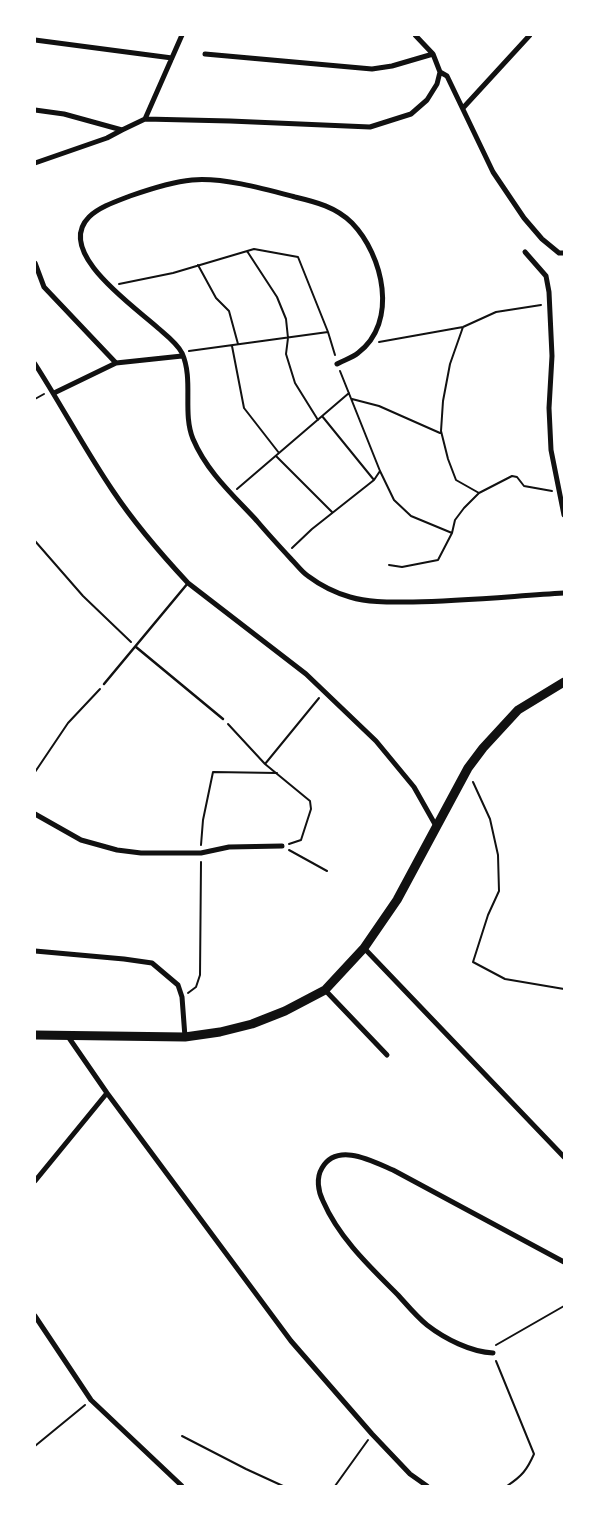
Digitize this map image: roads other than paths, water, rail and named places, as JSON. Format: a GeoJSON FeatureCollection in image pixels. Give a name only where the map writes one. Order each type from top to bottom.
{"type":"FeatureCollection","features":[{"type":"Feature","properties":{"kind":"main road"},"geometry":{"type":"LineString","coordinates":[[35,1035],[185,1037],[220,1032],[252,1024],[285,1011],[325,990],[364,948],[397,900],[468,768],[488,742],[518,710],[564,682]]}},
{"type":"Feature","properties":{"kind":"street"},"geometry":{"type":"LineString","coordinates":[[146,120],[182,35]]}},
{"type":"Feature","properties":{"kind":"street"},"geometry":{"type":"LineString","coordinates":[[35,163],[107,138],[146,120],[230,120],[370,127],[411,114],[427,100],[437,84],[440,72],[433,54],[415,35]]}},
{"type":"Feature","properties":{"kind":"street"},"geometry":{"type":"LineString","coordinates":[[463,108],[530,35]]}},
{"type":"Feature","properties":{"kind":"street"},"geometry":{"type":"LineString","coordinates":[[35,40],[172,58]]}},
{"type":"Feature","properties":{"kind":"street"},"geometry":{"type":"LineString","coordinates":[[205,54],[372,69],[392,66],[433,54]]}},
{"type":"Feature","properties":{"kind":"street"},"geometry":{"type":"LineString","coordinates":[[440,72],[447,76],[493,172],[524,218],[542,239],[559,253],[564,253]]}},
{"type":"Feature","properties":{"kind":"street"},"geometry":{"type":"LineString","coordinates":[[35,110],[64,114],[122,130]]}},
{"type":"Feature","properties":{"kind":"street"},"geometry":{"type":"LineString","coordinates":[[338,364],[358,353],[366,345],[381,321],[383,301],[379,274],[364,238],[351,222],[319,202],[228,182],[193,179],[150,188],[110,204],[90,216],[81,229],[79,241],[86,256],[109,286],[158,328],[182,354],[188,382],[189,418],[192,436],[210,470],[306,575],[349,597],[369,601],[439,601],[564,592]]}},
{"type":"Feature","properties":{"kind":"street"},"geometry":{"type":"LineString","coordinates":[[525,252],[546,276],[550,304],[552,356],[549,408],[551,450],[564,515]]}},
{"type":"Feature","properties":{"kind":"street"},"geometry":{"type":"LineString","coordinates":[[35,263],[44,287],[116,363]]}},
{"type":"Feature","properties":{"kind":"street"},"geometry":{"type":"LineString","coordinates":[[54,393],[116,363],[182,354]]}},
{"type":"Feature","properties":{"kind":"street"},"geometry":{"type":"LineString","coordinates":[[35,364],[113,491],[138,527],[188,583],[306,674],[376,741],[414,786],[436,826]]}},
{"type":"Feature","properties":{"kind":"street"},"geometry":{"type":"LineString","coordinates":[[35,814],[81,840],[117,850],[162,854],[201,853],[229,847],[282,846]]}},
{"type":"Feature","properties":{"kind":"street"},"geometry":{"type":"LineString","coordinates":[[364,948],[564,1157]]}},
{"type":"Feature","properties":{"kind":"street"},"geometry":{"type":"LineString","coordinates":[[35,951],[152,963],[178,985],[182,997],[185,1037]]}},
{"type":"Feature","properties":{"kind":"street"},"geometry":{"type":"LineString","coordinates":[[325,990],[387,1055]]}},
{"type":"Feature","properties":{"kind":"street"},"geometry":{"type":"LineString","coordinates":[[67,1035],[107,1093],[291,1341],[372,1434],[410,1474],[427,1486]]}},
{"type":"Feature","properties":{"kind":"street"},"geometry":{"type":"LineString","coordinates":[[35,1181],[107,1093]]}},
{"type":"Feature","properties":{"kind":"street"},"geometry":{"type":"LineString","coordinates":[[493,1353],[483,1352],[448,1338],[426,1324],[358,1253],[332,1219],[322,1200],[318,1184],[320,1171],[326,1162],[334,1156],[345,1154],[366,1158],[393,1170],[564,1262]]}},
{"type":"Feature","properties":{"kind":"street"},"geometry":{"type":"LineString","coordinates":[[35,1316],[91,1400],[182,1486]]}},
{"type":"Feature","properties":{"kind":"lane"},"geometry":{"type":"LineString","coordinates":[[104,684],[188,583]]}},
{"type":"Feature","properties":{"kind":"lane"},"geometry":{"type":"LineString","coordinates":[[136,647],[223,719]]}}]}
